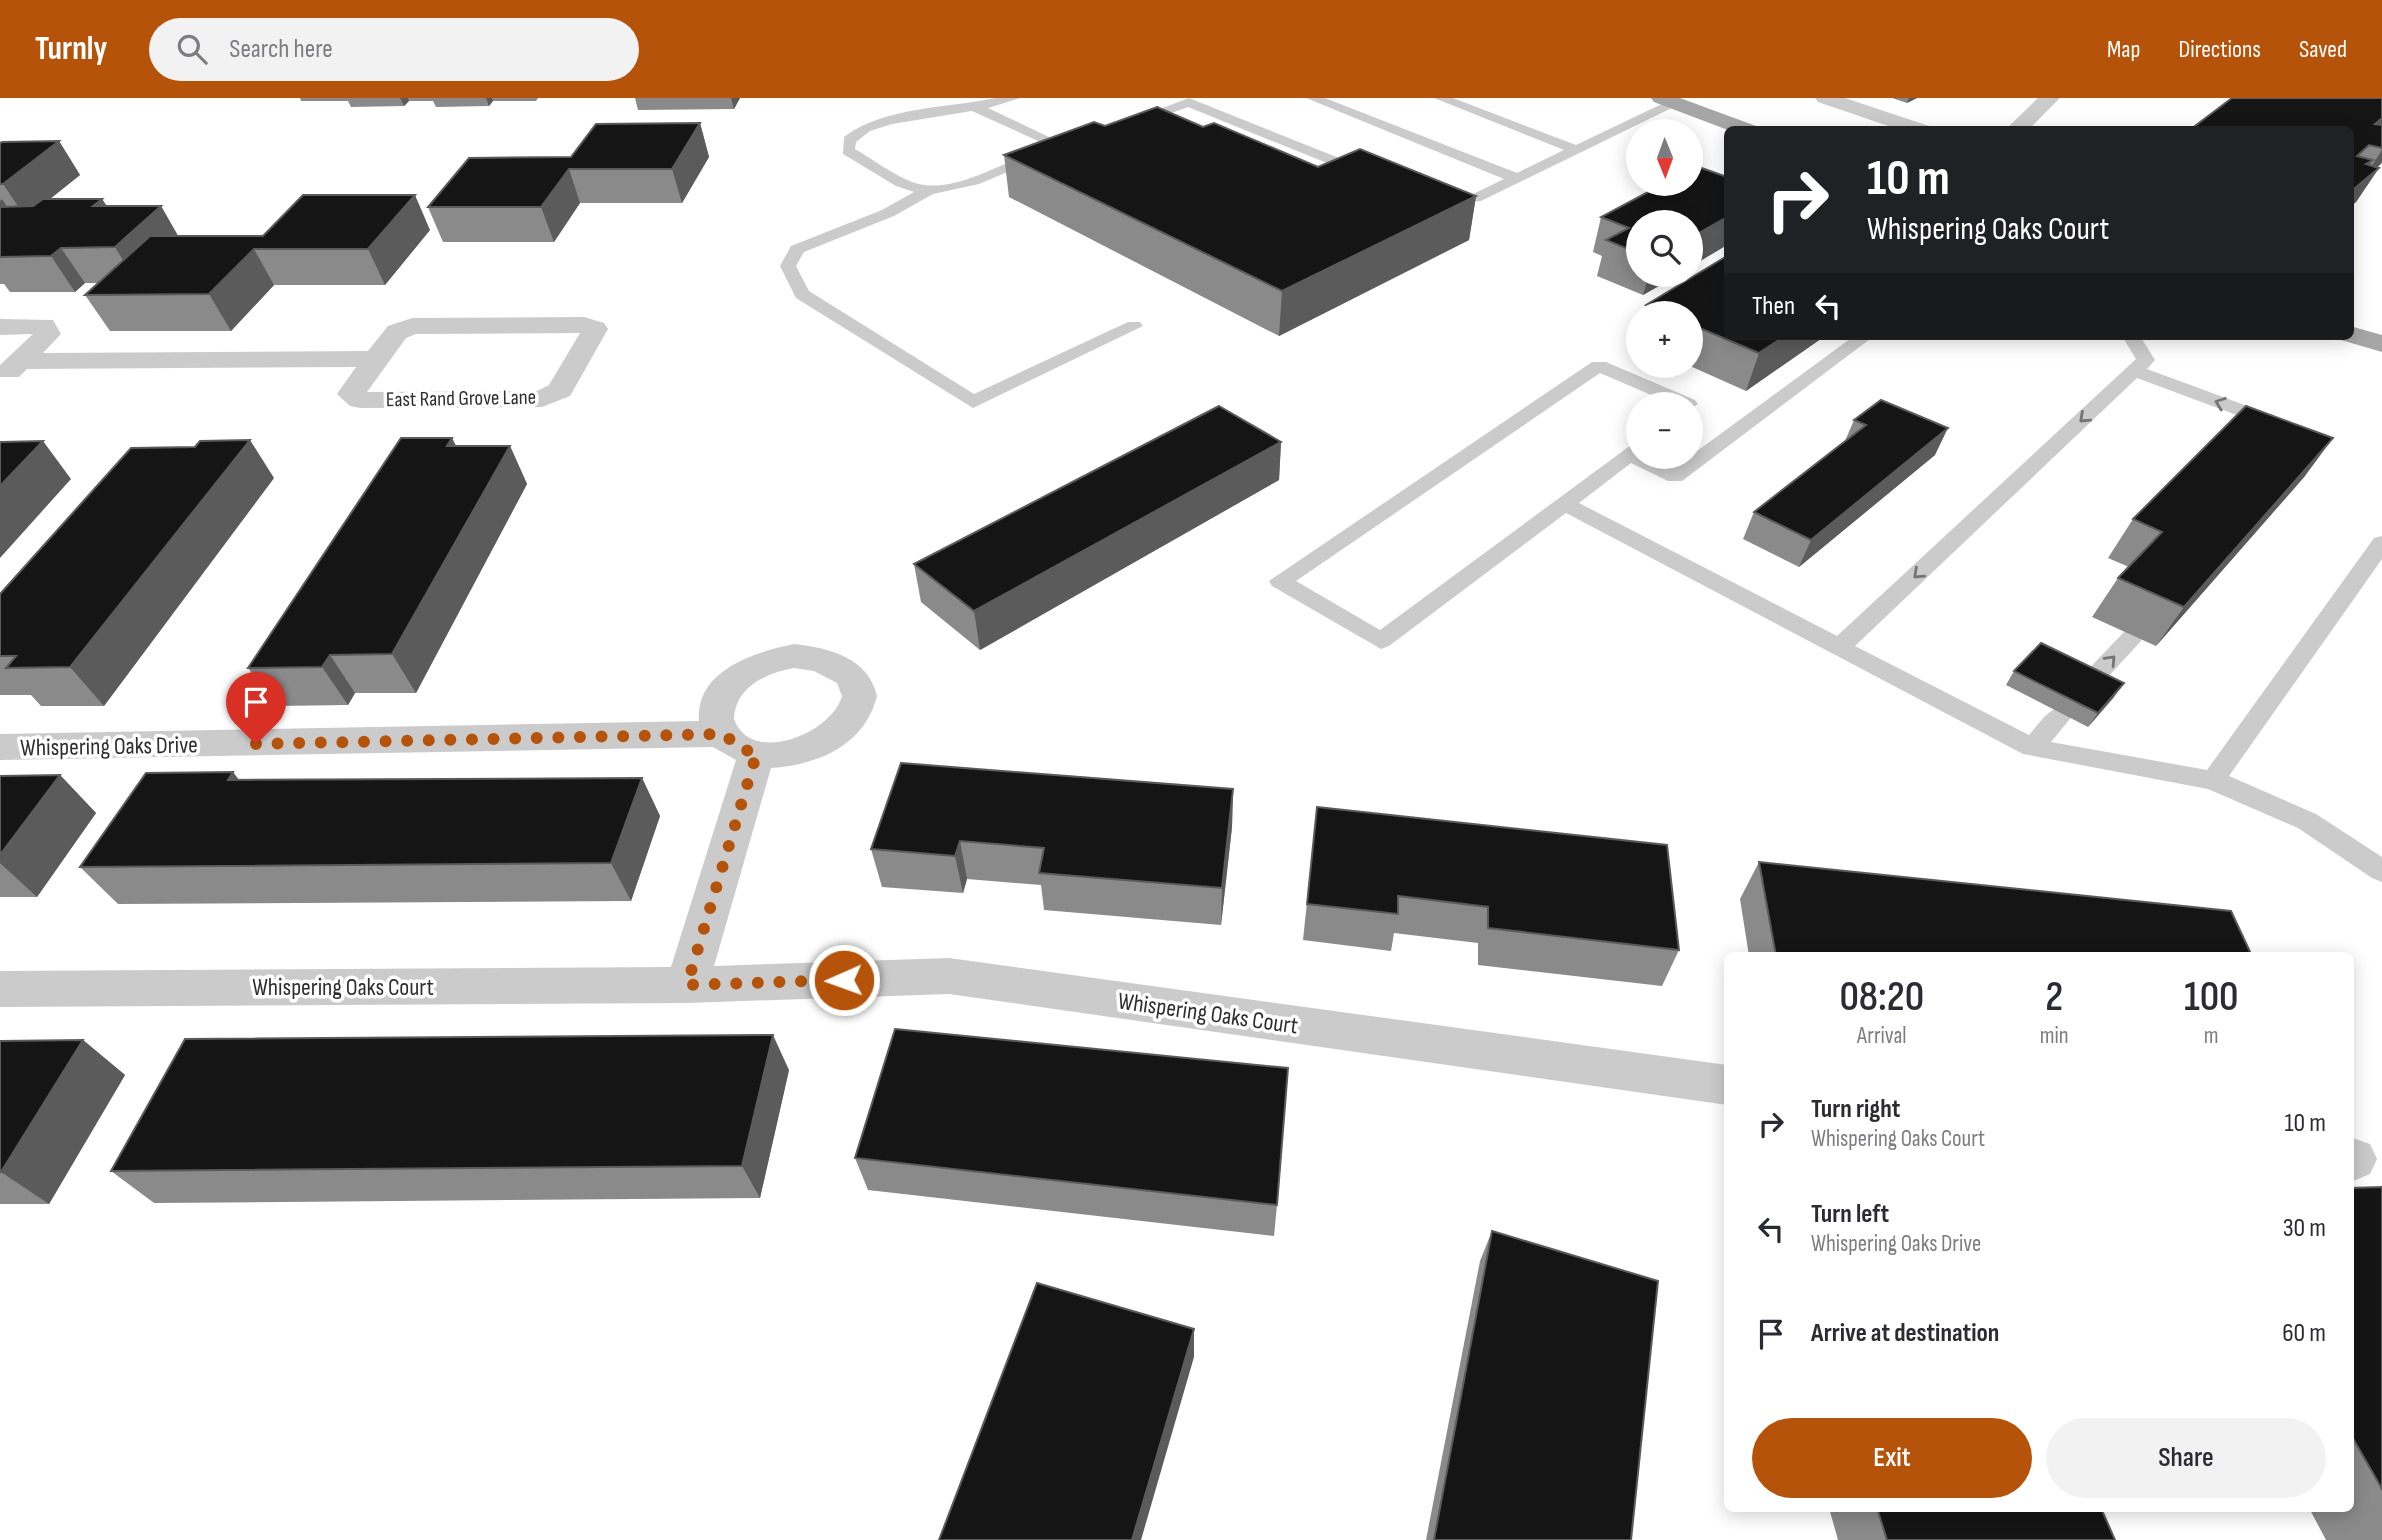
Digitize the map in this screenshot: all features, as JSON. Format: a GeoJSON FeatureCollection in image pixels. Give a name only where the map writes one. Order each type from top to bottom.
{"type":"FeatureCollection","features":[{"type":"Feature","properties":{"kind":"main road"},"geometry":{"type":"LineString","coordinates":[[1668,101],[1738,126]]}},
{"type":"Feature","properties":{"kind":"main road"},"geometry":{"type":"LineString","coordinates":[[2354,335],[2382,344]]}},
{"type":"Feature","properties":{"kind":"street"},"geometry":{"type":"LineString","coordinates":[[1825,98],[1910,126]]}},
{"type":"Feature","properties":{"kind":"street"},"geometry":{"type":"LineString","coordinates":[[2019,126],[2050,98]]}},
{"type":"Feature","properties":{"kind":"street","name":"East Rand Grove Lane"},"geometry":{"type":"LineString","coordinates":[[584,325],[595,329],[560,390],[542,399],[360,400],[351,394],[376,359],[397,332],[412,326],[584,325]]}},
{"type":"Feature","properties":{"kind":"street","name":"East Rand Grove Lane"},"geometry":{"type":"LineString","coordinates":[[0,327],[44,326],[48,334],[9,370]]}},
{"type":"Feature","properties":{"kind":"street","name":"East Rand Grove Lane"},"geometry":{"type":"LineString","coordinates":[[9,370],[376,359]]}},
{"type":"Feature","properties":{"kind":"street"},"geometry":{"type":"LineString","coordinates":[[794,656],[825,660],[849,673],[858,686],[859,702],[851,718],[837,734],[816,746],[792,752],[757,752],[744,750],[723,734],[718,727],[715,712],[721,696],[732,681],[750,669],[794,656]]}},
{"type":"Feature","properties":{"kind":"street","name":"Whispering Oaks Drive"},"geometry":{"type":"LineString","coordinates":[[0,747],[723,734]]}},
{"type":"Feature","properties":{"kind":"street"},"geometry":{"type":"LineString","coordinates":[[687,985],[757,752]]}},
{"type":"Feature","properties":{"kind":"street","name":"Whispering Oaks Court"},"geometry":{"type":"LineString","coordinates":[[0,989],[687,985],[949,976],[1724,1085]]}},
{"type":"Feature","properties":{"kind":"lane"},"geometry":{"type":"LineString","coordinates":[[969,103],[1070,144],[946,188],[928,190],[910,186],[848,151],[849,140],[865,128],[969,103],[1013,98]]}},
{"type":"Feature","properties":{"kind":"lane"},"geometry":{"type":"LineString","coordinates":[[1313,98],[1516,178]]}},
{"type":"Feature","properties":{"kind":"lane"},"geometry":{"type":"LineString","coordinates":[[1440,98],[1576,150]]}},
{"type":"Feature","properties":{"kind":"lane"},"geometry":{"type":"LineString","coordinates":[[1113,129],[1192,100],[1380,179]]}},
{"type":"Feature","properties":{"kind":"lane"},"geometry":{"type":"LineString","coordinates":[[1431,200],[1457,202],[1475,198],[1576,150],[1668,101]]}},
{"type":"Feature","properties":{"kind":"lane"},"geometry":{"type":"LineString","coordinates":[[928,190],[888,213],[797,249],[788,266],[802,294],[973,402],[1134,326]]}},
{"type":"Feature","properties":{"kind":"lane"},"geometry":{"type":"LineString","coordinates":[[1703,456],[1860,340]]}},
{"type":"Feature","properties":{"kind":"lane"},"geometry":{"type":"LineString","coordinates":[[1840,647],[2146,360],[2134,340]]}},
{"type":"Feature","properties":{"kind":"lane"},"geometry":{"type":"LineString","coordinates":[[1626,458],[1381,641],[1280,581],[1599,366],[1657,392]]}},
{"type":"Feature","properties":{"kind":"lane"},"geometry":{"type":"LineString","coordinates":[[2134,371],[2287,428],[2292,436]]}},
{"type":"Feature","properties":{"kind":"lane"},"geometry":{"type":"LineString","coordinates":[[1662,469],[1675,477],[1686,469]]}},
{"type":"Feature","properties":{"kind":"lane"},"geometry":{"type":"LineString","coordinates":[[1565,504],[2032,748],[2213,780],[2307,821],[2382,870]]}},
{"type":"Feature","properties":{"kind":"lane"},"geometry":{"type":"LineString","coordinates":[[2213,780],[2382,543]]}},
{"type":"Feature","properties":{"kind":"lane"},"geometry":{"type":"LineString","coordinates":[[2088,684],[2133,635]]}},
{"type":"Feature","properties":{"kind":"lane"},"geometry":{"type":"LineString","coordinates":[[2032,748],[2062,714]]}},
{"type":"Feature","properties":{"kind":"building"},"geometry":{"type":"Polygon","coordinates":[[[2232,98],[2382,98],[2382,118],[2375,124],[2382,125],[2382,148],[2369,145],[2357,156],[2373,160],[2366,164],[2379,168],[2354,189],[2354,126],[2195,126],[2232,98]]]}},
{"type":"Feature","properties":{"kind":"building"},"geometry":{"type":"Polygon","coordinates":[[[1157,107],[1203,127],[1214,123],[1318,167],[1360,149],[1476,196],[1282,291],[1004,155],[1094,122],[1105,126],[1157,107]]]}},
{"type":"Feature","properties":{"kind":"building"},"geometry":{"type":"Polygon","coordinates":[[[700,123],[672,169],[569,169],[541,207],[428,207],[469,158],[571,157],[596,124],[700,123]]]}},
{"type":"Feature","properties":{"kind":"building"},"geometry":{"type":"Polygon","coordinates":[[[59,141],[3,184],[0,184],[0,143],[59,141]]]}},
{"type":"Feature","properties":{"kind":"building"},"geometry":{"type":"Polygon","coordinates":[[[1703,168],[1724,176],[1724,219],[1703,231],[1703,210],[1626,210],[1626,227],[1601,217],[1640,196],[1703,196],[1703,168]]]}},
{"type":"Feature","properties":{"kind":"building"},"geometry":{"type":"Polygon","coordinates":[[[303,195],[415,195],[368,249],[254,249],[209,294],[85,295],[150,236],[263,236],[303,195]]]}},
{"type":"Feature","properties":{"kind":"building"},"geometry":{"type":"Polygon","coordinates":[[[43,199],[102,199],[93,206],[161,206],[115,247],[61,248],[51,256],[0,257],[0,207],[33,206],[43,199]]]}},
{"type":"Feature","properties":{"kind":"building"},"geometry":{"type":"Polygon","coordinates":[[[1626,230],[1626,248],[1606,240],[1626,230]]]}},
{"type":"Feature","properties":{"kind":"building"},"geometry":{"type":"Polygon","coordinates":[[[1724,258],[1724,338],[1703,329],[1703,301],[1653,301],[1676,287],[1703,287],[1703,271],[1724,258]]]}},
{"type":"Feature","properties":{"kind":"building"},"geometry":{"type":"Polygon","coordinates":[[[1728,340],[1779,340],[1759,353],[1728,340]]]}},
{"type":"Feature","properties":{"kind":"building"},"geometry":{"type":"Polygon","coordinates":[[[1881,400],[1948,428],[1811,540],[1754,512],[1866,425],[1854,420],[1881,400]]]}},
{"type":"Feature","properties":{"kind":"building"},"geometry":{"type":"Polygon","coordinates":[[[1219,406],[1281,442],[974,611],[914,564],[1219,406]]]}},
{"type":"Feature","properties":{"kind":"building"},"geometry":{"type":"Polygon","coordinates":[[[2246,406],[2333,438],[2184,607],[2118,578],[2162,532],[2133,519],[2246,406]]]}},
{"type":"Feature","properties":{"kind":"building"},"geometry":{"type":"Polygon","coordinates":[[[401,438],[452,438],[447,446],[510,446],[392,654],[330,655],[322,667],[248,668],[401,438]]]}},
{"type":"Feature","properties":{"kind":"building"},"geometry":{"type":"Polygon","coordinates":[[[250,440],[70,667],[6,668],[16,656],[0,656],[0,594],[131,448],[195,447],[200,441],[250,440]]]}},
{"type":"Feature","properties":{"kind":"building"},"geometry":{"type":"Polygon","coordinates":[[[43,441],[0,486],[0,442],[43,441]]]}},
{"type":"Feature","properties":{"kind":"building"},"geometry":{"type":"Polygon","coordinates":[[[2041,643],[2124,683],[2098,713],[2014,671],[2041,643]]]}},
{"type":"Feature","properties":{"kind":"building"},"geometry":{"type":"Polygon","coordinates":[[[901,763],[1233,789],[1222,888],[1039,873],[1044,848],[960,841],[955,856],[871,849],[901,763]]]}},
{"type":"Feature","properties":{"kind":"building"},"geometry":{"type":"Polygon","coordinates":[[[233,772],[228,780],[642,778],[611,863],[80,867],[146,773],[233,772]]]}},
{"type":"Feature","properties":{"kind":"building"},"geometry":{"type":"Polygon","coordinates":[[[60,775],[0,855],[0,776],[60,775]]]}},
{"type":"Feature","properties":{"kind":"building"},"geometry":{"type":"Polygon","coordinates":[[[1317,807],[1667,845],[1679,950],[1488,928],[1488,907],[1398,896],[1398,914],[1307,904],[1317,807]]]}},
{"type":"Feature","properties":{"kind":"building"},"geometry":{"type":"Polygon","coordinates":[[[1759,862],[2231,911],[2250,952],[1775,952],[1759,862]]]}},
{"type":"Feature","properties":{"kind":"building"},"geometry":{"type":"Polygon","coordinates":[[[895,1029],[1288,1068],[1277,1205],[855,1158],[895,1029]]]}},
{"type":"Feature","properties":{"kind":"building"},"geometry":{"type":"Polygon","coordinates":[[[773,1035],[742,1166],[111,1171],[185,1039],[773,1035]]]}},
{"type":"Feature","properties":{"kind":"building"},"geometry":{"type":"Polygon","coordinates":[[[83,1040],[1,1172],[0,1172],[0,1041],[83,1040]]]}},
{"type":"Feature","properties":{"kind":"building"},"geometry":{"type":"Polygon","coordinates":[[[2382,1187],[2382,1489],[2354,1440],[2354,1188],[2382,1187]]]}},
{"type":"Feature","properties":{"kind":"building"},"geometry":{"type":"Polygon","coordinates":[[[1492,1231],[1658,1281],[1631,1540],[1434,1540],[1492,1231]]]}},
{"type":"Feature","properties":{"kind":"building"},"geometry":{"type":"Polygon","coordinates":[[[1037,1283],[1194,1329],[1132,1540],[939,1540],[1037,1283]]]}},
{"type":"Feature","properties":{"kind":"building"},"geometry":{"type":"Polygon","coordinates":[[[1878,1512],[2103,1512],[2115,1540],[1887,1540],[1878,1512]]]}},
{"type":"Feature","properties":{"kind":"route"},"geometry":{"type":"LineString","coordinates":[[256,744],[723,734],[727,740],[744,750],[757,752],[687,985],[844,980]]}}]}
